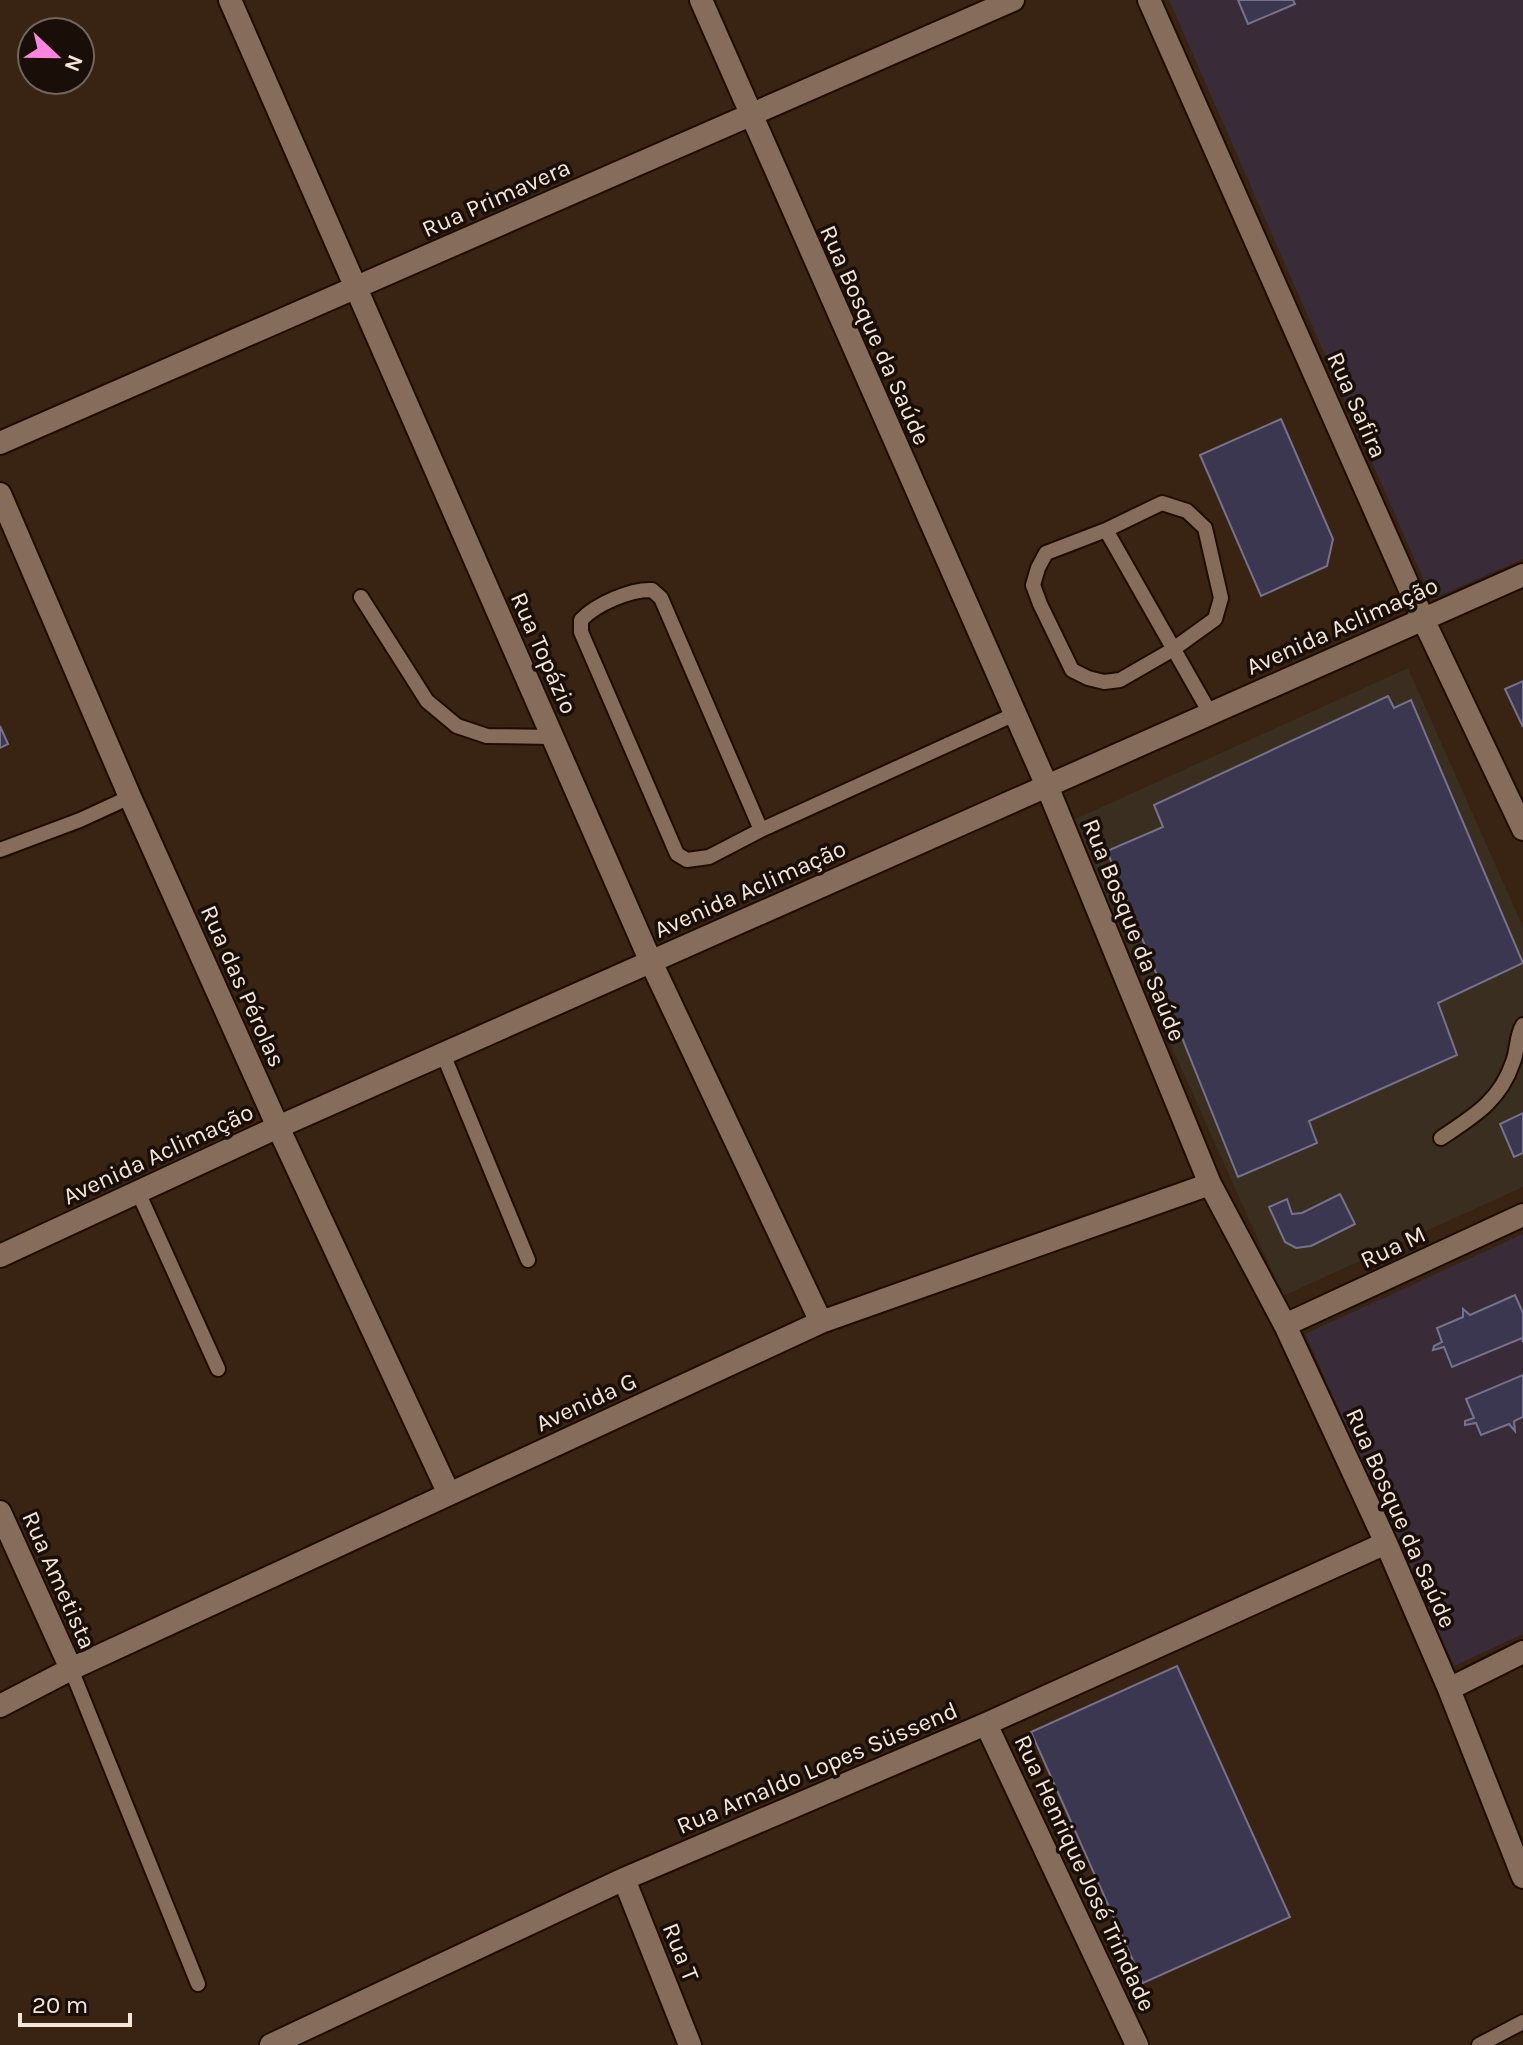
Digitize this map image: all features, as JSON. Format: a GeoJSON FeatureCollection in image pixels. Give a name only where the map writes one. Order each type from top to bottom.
{"type":"FeatureCollection","features":[{"type":"Feature","properties":{"kind":"street","name":"Rua Topázio"},"geometry":{"type":"LineString","coordinates":[[230,0],[651,962],[821,1322]]}},
{"type":"Feature","properties":{"kind":"street","name":"Rua Bosque da Saúde"},"geometry":{"type":"LineString","coordinates":[[701,0],[1047,786],[1210,1184],[1285,1325],[1386,1543],[1449,1689],[1523,1877]]}},
{"type":"Feature","properties":{"kind":"street","name":"Rua Primavera"},"geometry":{"type":"LineString","coordinates":[[0,443],[1013,0]]}},
{"type":"Feature","properties":{"kind":"street","name":"Rua Safira"},"geometry":{"type":"LineString","coordinates":[[1149,0],[1423,619],[1523,829]]}},
{"type":"Feature","properties":{"kind":"street","name":"Rua das Pérolas"},"geometry":{"type":"LineString","coordinates":[[0,494],[130,797],[278,1127],[449,1494]]}},
{"type":"Feature","properties":{"kind":"street","name":"Avenida Aclimação"},"geometry":{"type":"LineString","coordinates":[[0,1256],[278,1127],[1523,575]]}},
{"type":"Feature","properties":{"kind":"street","name":"Avenida G"},"geometry":{"type":"LineString","coordinates":[[0,1706],[71,1669],[821,1322],[1210,1184]]}},
{"type":"Feature","properties":{"kind":"street","name":"Rua M"},"geometry":{"type":"LineString","coordinates":[[1285,1325],[1523,1215]]}},
{"type":"Feature","properties":{"kind":"street","name":"Rua Ametista"},"geometry":{"type":"LineString","coordinates":[[0,1512],[71,1669]]}},
{"type":"Feature","properties":{"kind":"street","name":"Rua Arnaldo Lopes Süssend"},"geometry":{"type":"LineString","coordinates":[[271,2045],[624,1879],[986,1724],[1386,1543]]}},
{"type":"Feature","properties":{"kind":"street"},"geometry":{"type":"LineString","coordinates":[[1449,1689],[1523,1652]]}},
{"type":"Feature","properties":{"kind":"street","name":"Rua Henrique José Trindade"},"geometry":{"type":"LineString","coordinates":[[986,1724],[1137,2045]]}},
{"type":"Feature","properties":{"kind":"street","name":"Rua T"},"geometry":{"type":"LineString","coordinates":[[624,1879],[690,2045]]}},
{"type":"Feature","properties":{"kind":"lane"},"geometry":{"type":"LineString","coordinates":[[1162,503],[1187,511],[1205,528],[1221,598],[1215,619],[1172,650],[1120,680],[1104,682],[1072,670],[1033,585],[1046,553],[1106,530],[1162,503]]}},
{"type":"Feature","properties":{"kind":"lane"},"geometry":{"type":"LineString","coordinates":[[1106,530],[1210,713]]}},
{"type":"Feature","properties":{"kind":"lane"},"geometry":{"type":"LineString","coordinates":[[761,830],[661,598],[652,590],[642,590],[590,610],[581,620],[581,632],[677,854],[687,860],[709,857],[761,830],[1015,714]]}},
{"type":"Feature","properties":{"kind":"lane"},"geometry":{"type":"LineString","coordinates":[[361,597],[427,701],[457,726],[487,736],[553,737]]}},
{"type":"Feature","properties":{"kind":"lane"},"geometry":{"type":"LineString","coordinates":[[0,850],[80,820],[130,797]]}},
{"type":"Feature","properties":{"kind":"lane"},"geometry":{"type":"LineString","coordinates":[[1441,1138],[1483,1111],[1499,1092],[1514,1061],[1523,1025]]}},
{"type":"Feature","properties":{"kind":"lane"},"geometry":{"type":"LineString","coordinates":[[443,1054],[528,1260]]}},
{"type":"Feature","properties":{"kind":"lane"},"geometry":{"type":"LineString","coordinates":[[138,1192],[218,1369]]}},
{"type":"Feature","properties":{"kind":"lane"},"geometry":{"type":"LineString","coordinates":[[71,1669],[198,1984]]}},
{"type":"Feature","properties":{"kind":"lane"},"geometry":{"type":"LineString","coordinates":[[1479,2045],[1523,2022]]}},
{"type":"Feature","properties":{"kind":"shaded area"},"geometry":{"type":"Polygon","coordinates":[[[1169,0],[1523,0],[1523,559],[1432,599],[1169,0]]]}},
{"type":"Feature","properties":{"kind":"shaded area"},"geometry":{"type":"Polygon","coordinates":[[[1408,668],[1523,927],[1523,1187],[1283,1296],[1071,821],[1408,668]]]}},
{"type":"Feature","properties":{"kind":"shaded area"},"geometry":{"type":"Polygon","coordinates":[[[1523,1234],[1523,1634],[1454,1666],[1305,1334],[1523,1234]]]}},
{"type":"Feature","properties":{"kind":"building"},"geometry":{"type":"Polygon","coordinates":[[[1238,0],[1293,0],[1295,4],[1248,24],[1238,0]]]}},
{"type":"Feature","properties":{"kind":"building"},"geometry":{"type":"Polygon","coordinates":[[[1281,419],[1333,539],[1327,566],[1261,596],[1200,455],[1281,419]]]}},
{"type":"Feature","properties":{"kind":"building"},"geometry":{"type":"Polygon","coordinates":[[[1523,681],[1523,727],[1505,689],[1523,681]]]}},
{"type":"Feature","properties":{"kind":"building"},"geometry":{"type":"Polygon","coordinates":[[[1388,696],[1394,708],[1411,700],[1523,963],[1438,1003],[1457,1055],[1309,1121],[1317,1143],[1238,1177],[1107,851],[1163,827],[1154,805],[1388,696]]]}},
{"type":"Feature","properties":{"kind":"building"},"geometry":{"type":"Polygon","coordinates":[[[0,726],[8,744],[0,748],[0,726]]]}},
{"type":"Feature","properties":{"kind":"building"},"geometry":{"type":"Polygon","coordinates":[[[1523,1113],[1523,1153],[1514,1157],[1500,1124],[1523,1113]]]}},
{"type":"Feature","properties":{"kind":"building"},"geometry":{"type":"Polygon","coordinates":[[[1340,1194],[1355,1224],[1311,1246],[1296,1248],[1285,1242],[1269,1207],[1287,1199],[1292,1214],[1302,1213],[1340,1194]]]}},
{"type":"Feature","properties":{"kind":"building"},"geometry":{"type":"Polygon","coordinates":[[[1515,1295],[1523,1313],[1523,1342],[1522,1338],[1452,1367],[1444,1347],[1433,1350],[1442,1342],[1437,1328],[1463,1317],[1463,1309],[1470,1315],[1515,1295]]]}},
{"type":"Feature","properties":{"kind":"building"},"geometry":{"type":"Polygon","coordinates":[[[1523,1375],[1523,1417],[1514,1421],[1515,1431],[1509,1424],[1481,1435],[1476,1423],[1465,1425],[1465,1421],[1474,1418],[1466,1399],[1523,1375]]]}},
{"type":"Feature","properties":{"kind":"building"},"geometry":{"type":"Polygon","coordinates":[[[1177,1666],[1290,1917],[1143,1983],[1031,1732],[1177,1666]]]}}]}
